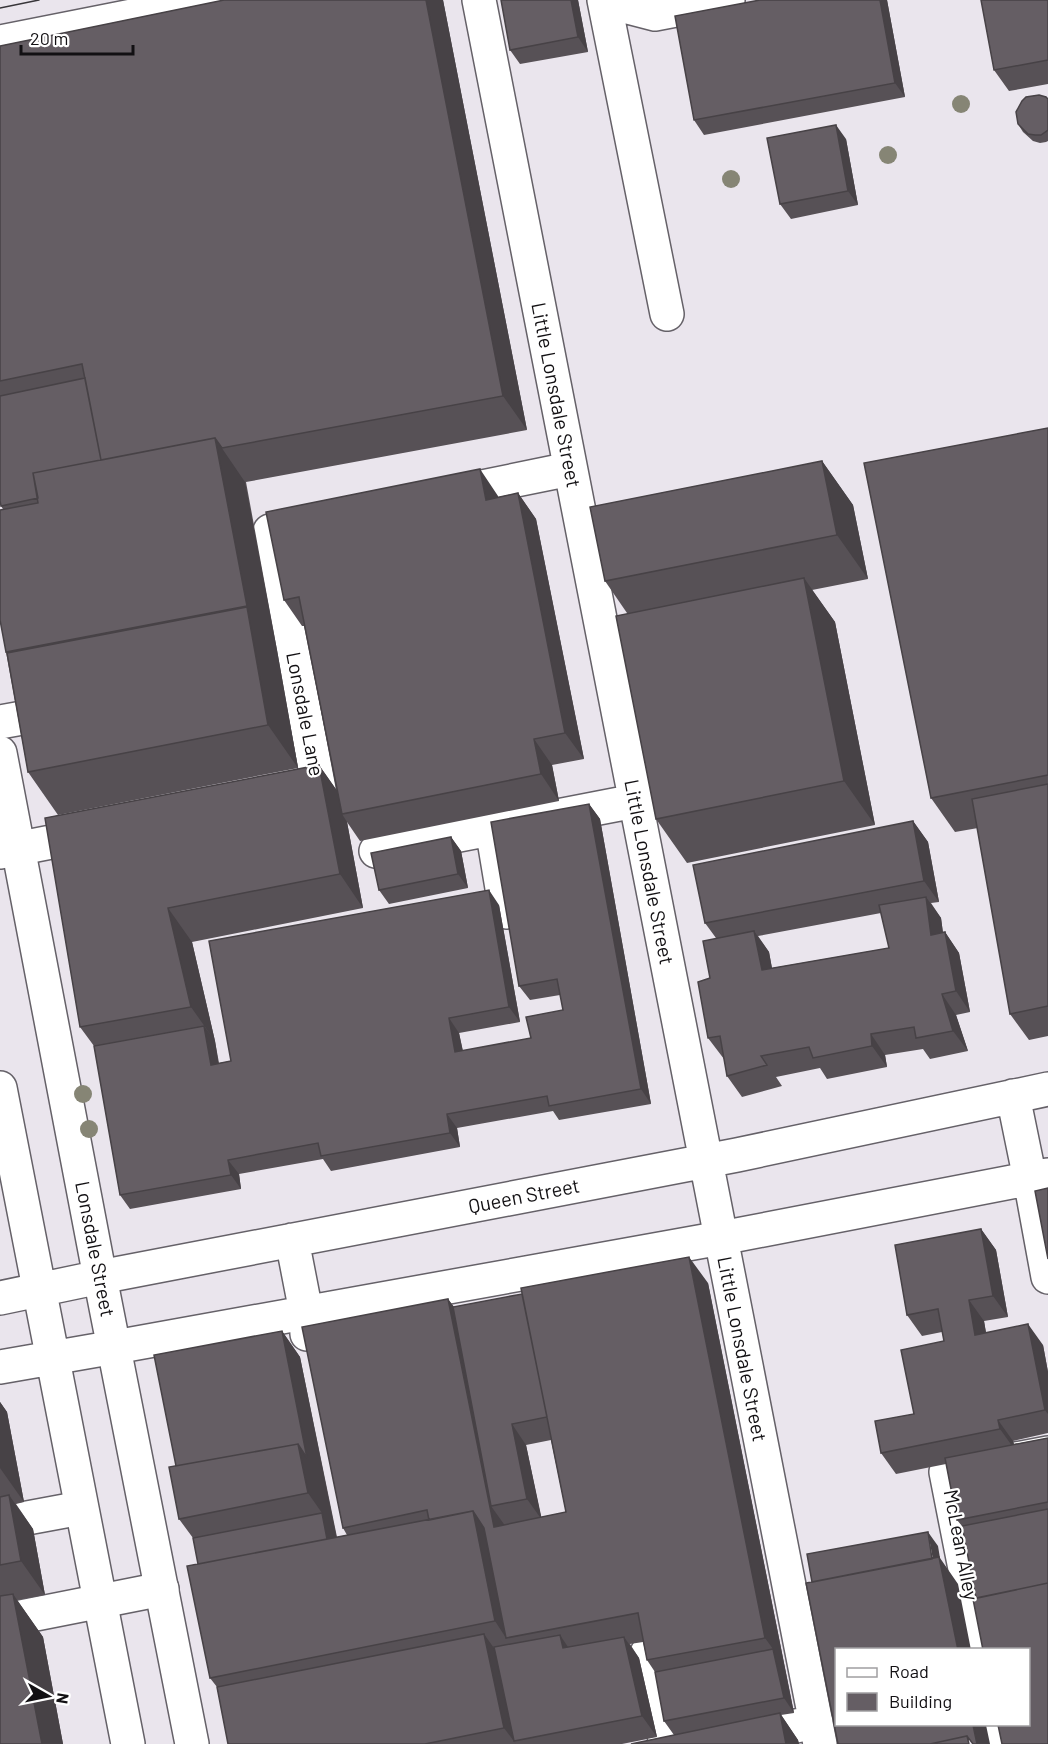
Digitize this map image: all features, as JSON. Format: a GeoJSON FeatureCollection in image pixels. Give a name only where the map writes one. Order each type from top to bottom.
{"type":"FeatureCollection","features":[{"type":"Feature","properties":{"kind":"street"},"geometry":{"type":"LineString","coordinates":[[0,42],[213,0]]}},
{"type":"Feature","properties":{"kind":"street","name":"Little Lonsdale Street"},"geometry":{"type":"LineString","coordinates":[[479,0],[721,1238],[760,1490],[818,1733]]}},
{"type":"Feature","properties":{"kind":"street"},"geometry":{"type":"LineString","coordinates":[[667,314],[604,0],[655,14],[728,0]]}},
{"type":"Feature","properties":{"kind":"street"},"geometry":{"type":"LineString","coordinates":[[418,500],[570,469]]}},
{"type":"Feature","properties":{"kind":"street","name":"Lonsdale Lane"},"geometry":{"type":"LineString","coordinates":[[273,530],[320,789],[274,798]]}},
{"type":"Feature","properties":{"kind":"street"},"geometry":{"type":"LineString","coordinates":[[0,722],[39,715]]}},
{"type":"Feature","properties":{"kind":"street","name":"Lonsdale Street"},"geometry":{"type":"LineString","coordinates":[[0,753],[9,851],[115,1347],[192,1744]]}},
{"type":"Feature","properties":{"kind":"street"},"geometry":{"type":"LineString","coordinates":[[376,851],[635,801]]}},
{"type":"Feature","properties":{"kind":"street"},"geometry":{"type":"LineString","coordinates":[[9,851],[125,828]]}},
{"type":"Feature","properties":{"kind":"street"},"geometry":{"type":"LineString","coordinates":[[492,828],[506,912]]}},
{"type":"Feature","properties":{"kind":"street"},"geometry":{"type":"LineString","coordinates":[[0,1088],[4,1126],[39,1290],[128,1744]]}},
{"type":"Feature","properties":{"kind":"street","name":"Queen Street"},"geometry":{"type":"LineString","coordinates":[[0,1298],[706,1161],[1048,1089]]}},
{"type":"Feature","properties":{"kind":"street"},"geometry":{"type":"LineString","coordinates":[[1013,1096],[1039,1177],[1048,1277]]}},
{"type":"Feature","properties":{"kind":"street"},"geometry":{"type":"LineString","coordinates":[[0,1367],[721,1238],[1039,1177]]}},
{"type":"Feature","properties":{"kind":"street"},"geometry":{"type":"LineString","coordinates":[[292,1240],[306,1312],[312,1362]]}},
{"type":"Feature","properties":{"kind":"street","name":"McLean Alley"},"geometry":{"type":"LineString","coordinates":[[981,1648],[946,1472],[1048,1453]]}},
{"type":"Feature","properties":{"kind":"street"},"geometry":{"type":"LineString","coordinates":[[0,1523],[81,1508]]}},
{"type":"Feature","properties":{"kind":"street"},"geometry":{"type":"LineString","coordinates":[[0,1621],[162,1589]]}},
{"type":"Feature","properties":{"kind":"street"},"geometry":{"type":"LineString","coordinates":[[648,1653],[666,1744]]}},
{"type":"Feature","properties":{"kind":"street"},"geometry":{"type":"LineString","coordinates":[[996,1726],[1000,1744]]}},
{"type":"Feature","properties":{"kind":"street"},"geometry":{"type":"LineString","coordinates":[[705,1744],[818,1733]]}},
{"type":"Feature","properties":{"kind":"building"},"geometry":{"type":"Polygon","coordinates":[[[224,0],[426,0],[503,396],[222,448],[215,438],[101,460],[82,364],[0,381],[0,46],[224,0]]]}},
{"type":"Feature","properties":{"kind":"building"},"geometry":{"type":"Polygon","coordinates":[[[501,0],[571,0],[578,37],[510,50],[501,0]]]}},
{"type":"Feature","properties":{"kind":"building"},"geometry":{"type":"Polygon","coordinates":[[[760,0],[880,0],[895,83],[694,120],[675,16],[760,0]]]}},
{"type":"Feature","properties":{"kind":"building"},"geometry":{"type":"Polygon","coordinates":[[[981,0],[1048,0],[1048,60],[994,70],[981,0]]]}},
{"type":"Feature","properties":{"kind":"building"},"geometry":{"type":"Polygon","coordinates":[[[1039,95],[1048,99],[1048,130],[1041,135],[1028,134],[1018,124],[1016,112],[1026,97],[1039,95]]]}},
{"type":"Feature","properties":{"kind":"building"},"geometry":{"type":"Polygon","coordinates":[[[836,125],[848,191],[780,204],[767,138],[836,125]]]}},
{"type":"Feature","properties":{"kind":"building"},"geometry":{"type":"Polygon","coordinates":[[[85,378],[101,460],[33,473],[38,498],[1,506],[0,396],[85,378]]]}},
{"type":"Feature","properties":{"kind":"building"},"geometry":{"type":"Polygon","coordinates":[[[1048,428],[1048,775],[931,798],[864,463],[1048,428]]]}},
{"type":"Feature","properties":{"kind":"building"},"geometry":{"type":"Polygon","coordinates":[[[215,438],[247,606],[6,652],[0,620],[0,510],[38,503],[33,473],[215,438]]]}},
{"type":"Feature","properties":{"kind":"building"},"geometry":{"type":"Polygon","coordinates":[[[822,461],[837,535],[605,581],[590,507],[822,461]]]}},
{"type":"Feature","properties":{"kind":"building"},"geometry":{"type":"Polygon","coordinates":[[[480,469],[486,500],[518,493],[565,733],[534,739],[541,774],[342,814],[299,597],[284,600],[266,512],[480,469]]]}},
{"type":"Feature","properties":{"kind":"building"},"geometry":{"type":"Polygon","coordinates":[[[804,578],[844,781],[656,819],[616,616],[804,578]]]}},
{"type":"Feature","properties":{"kind":"building"},"geometry":{"type":"Polygon","coordinates":[[[247,607],[268,725],[28,772],[7,653],[247,607]]]}},
{"type":"Feature","properties":{"kind":"building"},"geometry":{"type":"Polygon","coordinates":[[[319,765],[340,874],[168,908],[191,1007],[80,1027],[45,818],[319,765]]]}},
{"type":"Feature","properties":{"kind":"building"},"geometry":{"type":"Polygon","coordinates":[[[1048,784],[1048,1006],[1010,1014],[972,799],[1048,784]]]}},
{"type":"Feature","properties":{"kind":"building"},"geometry":{"type":"Polygon","coordinates":[[[589,804],[641,1089],[549,1106],[547,1096],[447,1114],[450,1133],[321,1156],[318,1143],[228,1160],[231,1175],[120,1195],[94,1046],[204,1026],[211,1065],[231,1061],[209,941],[489,890],[509,1007],[449,1018],[455,1052],[531,1038],[526,1017],[563,1010],[557,979],[519,986],[491,822],[589,804]]]}},
{"type":"Feature","properties":{"kind":"building"},"geometry":{"type":"Polygon","coordinates":[[[913,821],[924,881],[705,923],[693,865],[913,821]]]}},
{"type":"Feature","properties":{"kind":"building"},"geometry":{"type":"Polygon","coordinates":[[[451,837],[458,874],[379,890],[371,853],[451,837]]]}},
{"type":"Feature","properties":{"kind":"building"},"geometry":{"type":"Polygon","coordinates":[[[926,897],[931,935],[945,932],[956,991],[942,994],[953,1031],[916,1038],[914,1027],[871,1034],[872,1046],[813,1058],[809,1047],[761,1056],[767,1065],[727,1076],[720,1036],[708,1038],[698,982],[710,978],[703,941],[754,931],[762,970],[889,948],[879,905],[926,897]]]}},
{"type":"Feature","properties":{"kind":"building"},"geometry":{"type":"Polygon","coordinates":[[[1048,1188],[1048,1259],[1035,1191],[1048,1188]]]}},
{"type":"Feature","properties":{"kind":"building"},"geometry":{"type":"Polygon","coordinates":[[[981,1229],[993,1296],[969,1300],[975,1335],[1028,1324],[1045,1410],[998,1420],[1000,1429],[881,1453],[875,1421],[914,1414],[901,1350],[944,1341],[938,1309],[907,1315],[895,1245],[981,1229]]]}},
{"type":"Feature","properties":{"kind":"building"},"geometry":{"type":"Polygon","coordinates":[[[689,1257],[765,1638],[647,1660],[638,1613],[506,1638],[484,1528],[473,1511],[429,1520],[427,1510],[343,1528],[302,1327],[448,1299],[494,1527],[566,1512],[521,1288],[689,1257]]]}},
{"type":"Feature","properties":{"kind":"building"},"geometry":{"type":"Polygon","coordinates":[[[522,1294],[547,1417],[512,1424],[527,1499],[491,1506],[453,1307],[522,1294]]]}},
{"type":"Feature","properties":{"kind":"building"},"geometry":{"type":"Polygon","coordinates":[[[282,1331],[307,1458],[298,1444],[176,1466],[154,1355],[282,1331]]]}},
{"type":"Feature","properties":{"kind":"building"},"geometry":{"type":"Polygon","coordinates":[[[1048,1438],[1048,1502],[957,1520],[945,1458],[1048,1438]]]}},
{"type":"Feature","properties":{"kind":"building"},"geometry":{"type":"Polygon","coordinates":[[[298,1444],[308,1493],[179,1519],[169,1467],[298,1444]]]}},
{"type":"Feature","properties":{"kind":"building"},"geometry":{"type":"Polygon","coordinates":[[[9,1495],[21,1561],[0,1565],[0,1497],[9,1495]]]}},
{"type":"Feature","properties":{"kind":"building"},"geometry":{"type":"Polygon","coordinates":[[[1048,1509],[1048,1583],[976,1598],[962,1526],[1048,1509]]]}},
{"type":"Feature","properties":{"kind":"building"},"geometry":{"type":"Polygon","coordinates":[[[473,1511],[495,1621],[210,1678],[187,1566],[473,1511]]]}},
{"type":"Feature","properties":{"kind":"building"},"geometry":{"type":"Polygon","coordinates":[[[322,1513],[327,1539],[198,1564],[193,1538],[322,1513]]]}},
{"type":"Feature","properties":{"kind":"building"},"geometry":{"type":"Polygon","coordinates":[[[928,1532],[932,1559],[812,1582],[807,1554],[928,1532]]]}},
{"type":"Feature","properties":{"kind":"building"},"geometry":{"type":"Polygon","coordinates":[[[939,1557],[958,1648],[835,1648],[835,1726],[973,1726],[977,1744],[973,1744],[967,1736],[930,1744],[838,1744],[806,1583],[939,1557]]]}},
{"type":"Feature","properties":{"kind":"building"},"geometry":{"type":"Polygon","coordinates":[[[1048,1583],[1048,1744],[1002,1744],[998,1726],[1030,1726],[1030,1648],[983,1648],[973,1599],[1048,1583]]]}},
{"type":"Feature","properties":{"kind":"building"},"geometry":{"type":"Polygon","coordinates":[[[13,1594],[42,1744],[0,1744],[0,1596],[13,1594]]]}},
{"type":"Feature","properties":{"kind":"building"},"geometry":{"type":"Polygon","coordinates":[[[484,1634],[504,1728],[425,1744],[228,1744],[217,1687],[484,1634]]]}},
{"type":"Feature","properties":{"kind":"building"},"geometry":{"type":"Polygon","coordinates":[[[560,1635],[563,1648],[624,1637],[642,1716],[514,1741],[494,1647],[560,1635]]]}},
{"type":"Feature","properties":{"kind":"building"},"geometry":{"type":"Polygon","coordinates":[[[773,1649],[784,1698],[664,1721],[655,1672],[773,1649]]]}},
{"type":"Feature","properties":{"kind":"building"},"geometry":{"type":"Polygon","coordinates":[[[780,1713],[786,1744],[631,1744],[780,1713]]]}},
{"type":"Feature","properties":{"kind":"building"},"geometry":{"type":"Polygon","coordinates":[[[967,1736],[969,1744],[930,1744],[967,1736]]]}},
{"type":"Feature","properties":{"kind":"tram line"},"geometry":{"type":"LineString","coordinates":[[0,8],[39,0]]}}]}
